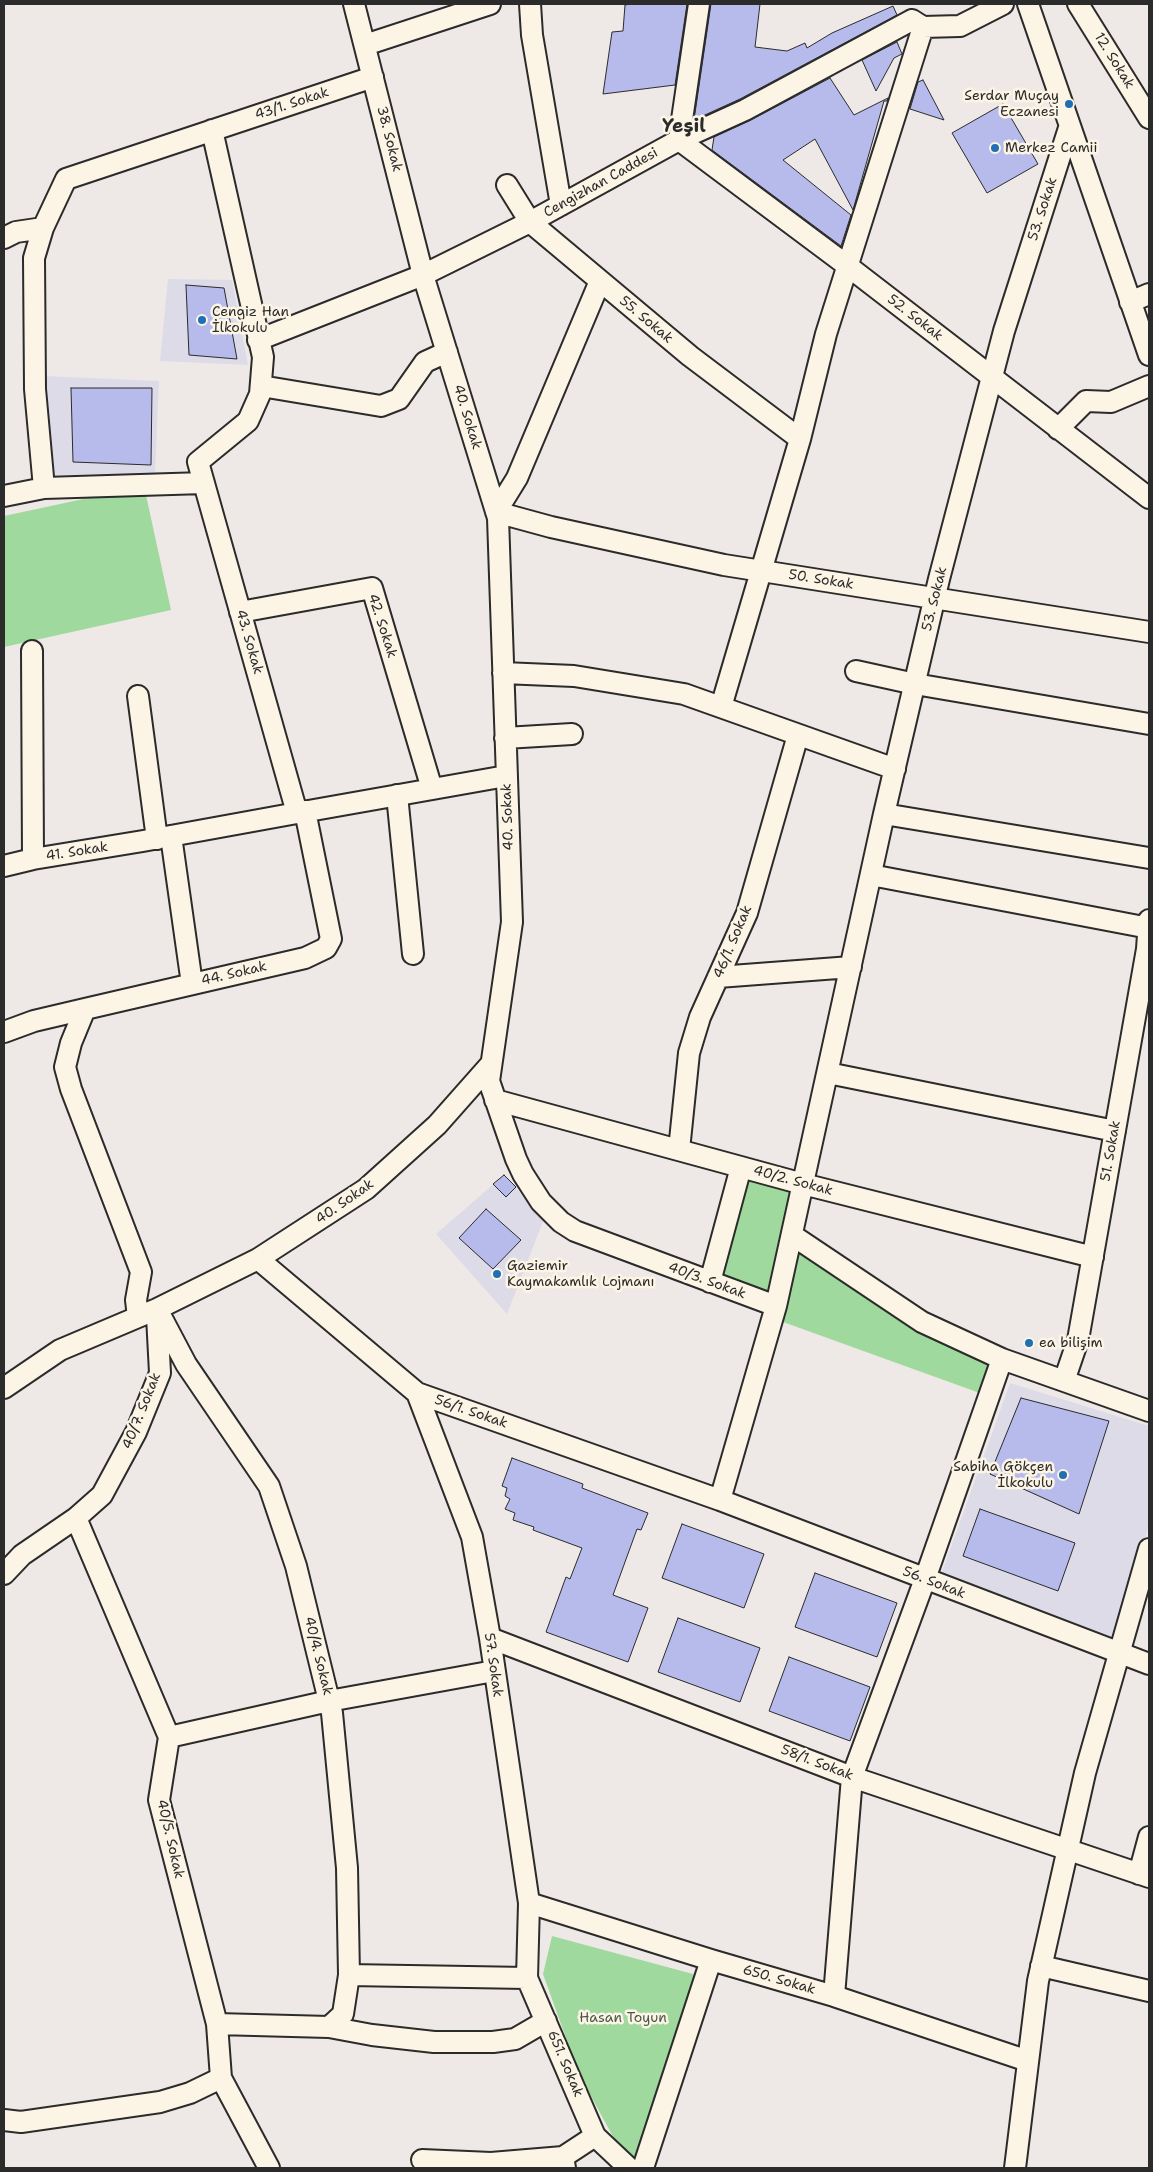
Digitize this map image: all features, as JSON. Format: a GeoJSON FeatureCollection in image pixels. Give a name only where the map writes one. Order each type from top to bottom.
{"type":"FeatureCollection","features":[{"type":"Feature","properties":{"kind":"street","name":"38. Sokak"},"geometry":{"type":"LineString","coordinates":[[354,4],[423,275]]}},
{"type":"Feature","properties":{"kind":"street"},"geometry":{"type":"LineString","coordinates":[[365,45],[490,4]]}},
{"type":"Feature","properties":{"kind":"street"},"geometry":{"type":"LineString","coordinates":[[530,4],[532,35],[561,205]]}},
{"type":"Feature","properties":{"kind":"street"},"geometry":{"type":"LineString","coordinates":[[679,140],[699,4]]}},
{"type":"Feature","properties":{"kind":"street"},"geometry":{"type":"LineString","coordinates":[[721,707],[800,439],[826,334],[849,267],[913,17],[960,26],[1002,4]]}},
{"type":"Feature","properties":{"kind":"street"},"geometry":{"type":"LineString","coordinates":[[1028,4],[1069,128],[1149,355]]}},
{"type":"Feature","properties":{"kind":"street","name":"12. Sokak"},"geometry":{"type":"LineString","coordinates":[[1078,4],[1149,118]]}},
{"type":"Feature","properties":{"kind":"street","name":"Cengizhan Caddesi"},"geometry":{"type":"LineString","coordinates":[[258,340],[423,275],[530,222],[679,140],[745,110],[913,17]]}},
{"type":"Feature","properties":{"kind":"street","name":"43/1. Sokak"},"geometry":{"type":"LineString","coordinates":[[44,488],[35,389],[33,326],[34,258],[43,228],[66,179],[373,77]]}},
{"type":"Feature","properties":{"kind":"street","name":"53. Sokak"},"geometry":{"type":"LineString","coordinates":[[776,1306],[884,814],[935,598],[1004,331],[1069,128]]}},
{"type":"Feature","properties":{"kind":"street"},"geometry":{"type":"LineString","coordinates":[[212,130],[262,357],[260,386],[381,406],[399,399],[425,362],[447,352]]}},
{"type":"Feature","properties":{"kind":"street","name":"52. Sokak"},"geometry":{"type":"LineString","coordinates":[[679,140],[849,267],[1149,498]]}},
{"type":"Feature","properties":{"kind":"street","name":"55. Sokak"},"geometry":{"type":"LineString","coordinates":[[507,185],[530,222],[690,356],[800,439]]}},
{"type":"Feature","properties":{"kind":"street"},"geometry":{"type":"LineString","coordinates":[[4,238],[16,232],[43,228]]}},
{"type":"Feature","properties":{"kind":"street","name":"40. Sokak"},"geometry":{"type":"LineString","coordinates":[[258,1259],[366,1189],[437,1124],[491,1064],[512,922],[496,512],[423,275]]}},
{"type":"Feature","properties":{"kind":"street"},"geometry":{"type":"LineString","coordinates":[[496,512],[517,478],[600,281]]}},
{"type":"Feature","properties":{"kind":"street"},"geometry":{"type":"LineString","coordinates":[[1130,302],[1149,294]]}},
{"type":"Feature","properties":{"kind":"street","name":"43. Sokak"},"geometry":{"type":"LineString","coordinates":[[260,386],[260,394],[248,421],[198,462],[240,612],[301,812]]}},
{"type":"Feature","properties":{"kind":"street"},"geometry":{"type":"LineString","coordinates":[[1058,429],[1086,401],[1111,402],[1149,386]]}},
{"type":"Feature","properties":{"kind":"street"},"geometry":{"type":"LineString","coordinates":[[4,496],[44,488],[204,483]]}},
{"type":"Feature","properties":{"kind":"street","name":"50. Sokak"},"geometry":{"type":"LineString","coordinates":[[496,512],[551,527],[724,565],[1149,632]]}},
{"type":"Feature","properties":{"kind":"street","name":"42. Sokak"},"geometry":{"type":"LineString","coordinates":[[240,612],[372,588],[432,789]]}},
{"type":"Feature","properties":{"kind":"street","name":"41. Sokak"},"geometry":{"type":"LineString","coordinates":[[32,651],[33,859],[506,776]]}},
{"type":"Feature","properties":{"kind":"street"},"geometry":{"type":"LineString","coordinates":[[856,671],[915,684],[1149,724]]}},
{"type":"Feature","properties":{"kind":"street"},"geometry":{"type":"LineString","coordinates":[[503,673],[574,676],[684,694],[895,769]]}},
{"type":"Feature","properties":{"kind":"street"},"geometry":{"type":"LineString","coordinates":[[138,696],[192,984]]}},
{"type":"Feature","properties":{"kind":"street"},"geometry":{"type":"LineString","coordinates":[[505,738],[572,734]]}},
{"type":"Feature","properties":{"kind":"street","name":"46/1. Sokak"},"geometry":{"type":"LineString","coordinates":[[679,1150],[689,1053],[700,1017],[746,914],[798,735]]}},
{"type":"Feature","properties":{"kind":"street"},"geometry":{"type":"LineString","coordinates":[[397,795],[413,954]]}},
{"type":"Feature","properties":{"kind":"street","name":"44. Sokak"},"geometry":{"type":"LineString","coordinates":[[4,1032],[34,1021],[305,958],[326,948],[331,940],[301,812]]}},
{"type":"Feature","properties":{"kind":"street"},"geometry":{"type":"LineString","coordinates":[[884,814],[1149,858]]}},
{"type":"Feature","properties":{"kind":"street"},"geometry":{"type":"LineString","coordinates":[[4,866],[33,859]]}},
{"type":"Feature","properties":{"kind":"street"},"geometry":{"type":"LineString","coordinates":[[871,875],[1149,924]]}},
{"type":"Feature","properties":{"kind":"street","name":"51. Sokak"},"geometry":{"type":"LineString","coordinates":[[1064,1381],[1078,1340],[1115,1131],[1143,1003],[1149,924]]}},
{"type":"Feature","properties":{"kind":"street"},"geometry":{"type":"LineString","coordinates":[[718,977],[851,967]]}},
{"type":"Feature","properties":{"kind":"street"},"geometry":{"type":"LineString","coordinates":[[85,1009],[71,1043],[65,1067],[71,1089],[141,1272],[136,1300],[138,1317]]}},
{"type":"Feature","properties":{"kind":"street","name":"40/3. Sokak"},"geometry":{"type":"LineString","coordinates":[[491,1064],[489,1081],[523,1174],[536,1196],[561,1222],[575,1231],[776,1306]]}},
{"type":"Feature","properties":{"kind":"street"},"geometry":{"type":"LineString","coordinates":[[828,1072],[1115,1131]]}},
{"type":"Feature","properties":{"kind":"street","name":"40/2. Sokak"},"geometry":{"type":"LineString","coordinates":[[495,1100],[803,1184],[1093,1257]]}},
{"type":"Feature","properties":{"kind":"street"},"geometry":{"type":"LineString","coordinates":[[710,1282],[741,1167]]}},
{"type":"Feature","properties":{"kind":"street"},"geometry":{"type":"LineString","coordinates":[[792,1235],[922,1322],[1002,1359],[1149,1412]]}},
{"type":"Feature","properties":{"kind":"street"},"geometry":{"type":"LineString","coordinates":[[4,1388],[60,1350],[157,1309],[258,1259]]}},
{"type":"Feature","properties":{"kind":"street","name":"56/1. Sokak"},"geometry":{"type":"LineString","coordinates":[[258,1259],[418,1393],[720,1500]]}},
{"type":"Feature","properties":{"kind":"street"},"geometry":{"type":"LineString","coordinates":[[720,1500],[776,1306]]}},
{"type":"Feature","properties":{"kind":"street","name":"40/7. Sokak"},"geometry":{"type":"LineString","coordinates":[[76,1518],[102,1495],[136,1432],[160,1373],[157,1309]]}},
{"type":"Feature","properties":{"kind":"street","name":"40/4. Sokak"},"geometry":{"type":"LineString","coordinates":[[157,1309],[186,1364],[269,1486],[296,1566],[330,1701],[347,1868],[349,1975]]}},
{"type":"Feature","properties":{"kind":"street"},"geometry":{"type":"LineString","coordinates":[[834,1996],[852,1777],[925,1579],[1002,1359]]}},
{"type":"Feature","properties":{"kind":"street","name":"57. Sokak"},"geometry":{"type":"LineString","coordinates":[[418,1393],[472,1537],[490,1638],[528,1903],[528,1947]]}},
{"type":"Feature","properties":{"kind":"street","name":"56. Sokak"},"geometry":{"type":"LineString","coordinates":[[720,1500],[1149,1664]]}},
{"type":"Feature","properties":{"kind":"street"},"geometry":{"type":"LineString","coordinates":[[4,1574],[22,1555],[76,1518],[169,1737],[330,1701],[494,1671]]}},
{"type":"Feature","properties":{"kind":"street"},"geometry":{"type":"LineString","coordinates":[[1015,2168],[1041,1966],[1085,1773],[1149,1549]]}},
{"type":"Feature","properties":{"kind":"street","name":"58/1. Sokak"},"geometry":{"type":"LineString","coordinates":[[490,1638],[852,1777],[1144,1875]]}},
{"type":"Feature","properties":{"kind":"street","name":"40/5. Sokak"},"geometry":{"type":"LineString","coordinates":[[169,1737],[159,1800],[217,2024],[221,2078],[269,2168]]}},
{"type":"Feature","properties":{"kind":"street"},"geometry":{"type":"LineString","coordinates":[[1144,1875],[1149,1837]]}},
{"type":"Feature","properties":{"kind":"street","name":"650. Sokak"},"geometry":{"type":"LineString","coordinates":[[528,1903],[834,1996],[1028,2062]]}},
{"type":"Feature","properties":{"kind":"street","name":"651. Sokak"},"geometry":{"type":"LineString","coordinates":[[528,1947],[527,1978],[596,2136],[629,2168]]}},
{"type":"Feature","properties":{"kind":"street"},"geometry":{"type":"LineString","coordinates":[[643,2168],[711,1960]]}},
{"type":"Feature","properties":{"kind":"street"},"geometry":{"type":"LineString","coordinates":[[1041,1966],[1149,1991]]}},
{"type":"Feature","properties":{"kind":"street"},"geometry":{"type":"LineString","coordinates":[[330,2027],[343,2014],[349,1975],[527,1978]]}},
{"type":"Feature","properties":{"kind":"street"},"geometry":{"type":"LineString","coordinates":[[217,2024],[330,2027],[372,2035],[434,2042],[494,2042],[515,2039],[546,2021]]}},
{"type":"Feature","properties":{"kind":"street"},"geometry":{"type":"LineString","coordinates":[[4,2120],[21,2122],[160,2102],[190,2093],[221,2078]]}},
{"type":"Feature","properties":{"kind":"street"},"geometry":{"type":"LineString","coordinates":[[422,2160],[491,2163],[564,2163],[596,2136]]}},
{"type":"Feature","properties":{"kind":"shaded area","name":"Cengiz Han İlkokulu"},"geometry":{"type":"Polygon","coordinates":[[[168,279],[232,280],[248,365],[160,361],[168,279]]]}},
{"type":"Feature","properties":{"kind":"shaded area"},"geometry":{"type":"Polygon","coordinates":[[[43,376],[159,381],[155,474],[47,475],[43,376]]]}},
{"type":"Feature","properties":{"kind":"shaded area","name":"Gaziemir Kaymakamlık Lojmanı"},"geometry":{"type":"Polygon","coordinates":[[[504,1175],[544,1219],[507,1314],[436,1234],[504,1175]]]}},
{"type":"Feature","properties":{"kind":"shaded area","name":"Sabiha Gökçen İlkokulu"},"geometry":{"type":"Polygon","coordinates":[[[1010,1383],[1149,1426],[1149,1525],[1115,1640],[942,1572],[1010,1383]]]}},
{"type":"Feature","properties":{"kind":"green space"},"geometry":{"type":"Polygon","coordinates":[[[144,486],[171,610],[4,647],[4,516],[144,486]]]}},
{"type":"Feature","properties":{"kind":"green space"},"geometry":{"type":"Polygon","coordinates":[[[741,1167],[803,1184],[792,1235],[1002,1359],[988,1396],[772,1318],[776,1306],[710,1282],[741,1167]]]}},
{"type":"Feature","properties":{"kind":"green space","name":"Hasan Toyun"},"geometry":{"type":"Polygon","coordinates":[[[552,1936],[693,1974],[701,1979],[634,2168],[630,2168],[579,2074],[543,1974],[552,1936]]]}},
{"type":"Feature","properties":{"kind":"building"},"geometry":{"type":"Polygon","coordinates":[[[687,4],[675,85],[603,94],[612,32],[623,31],[625,5],[687,4]]]}},
{"type":"Feature","properties":{"kind":"building"},"geometry":{"type":"Polygon","coordinates":[[[711,4],[760,4],[755,47],[787,51],[805,43],[807,48],[832,33],[893,6],[897,15],[740,99],[694,120],[711,4]]]}},
{"type":"Feature","properties":{"kind":"building"},"geometry":{"type":"Polygon","coordinates":[[[897,42],[902,54],[894,58],[876,91],[862,60],[897,42]]]}},
{"type":"Feature","properties":{"kind":"building"},"geometry":{"type":"Polygon","coordinates":[[[830,78],[854,115],[888,98],[887,101],[884,101],[853,210],[815,139],[783,160],[851,215],[841,246],[712,150],[714,137],[751,120],[830,78]]]}},
{"type":"Feature","properties":{"kind":"building"},"geometry":{"type":"Polygon","coordinates":[[[923,80],[944,120],[910,109],[918,82],[923,80]]]}},
{"type":"Feature","properties":{"kind":"building","name":"Merkez Camii"},"geometry":{"type":"Polygon","coordinates":[[[1003,104],[1038,164],[987,193],[952,133],[1003,104]]]}},
{"type":"Feature","properties":{"kind":"building","name":"Cengiz Han İlkokulu"},"geometry":{"type":"Polygon","coordinates":[[[186,285],[224,288],[237,359],[189,355],[186,285]]]}},
{"type":"Feature","properties":{"kind":"building"},"geometry":{"type":"Polygon","coordinates":[[[71,388],[152,388],[151,465],[73,462],[71,388]]]}},
{"type":"Feature","properties":{"kind":"building"},"geometry":{"type":"Polygon","coordinates":[[[504,1175],[516,1187],[506,1197],[493,1184],[504,1175]]]}},
{"type":"Feature","properties":{"kind":"building","name":"Gaziemir Kaymakamlık Lojmanı"},"geometry":{"type":"Polygon","coordinates":[[[486,1209],[521,1240],[493,1269],[459,1238],[486,1209]]]}},
{"type":"Feature","properties":{"kind":"building"},"geometry":{"type":"Polygon","coordinates":[[[1021,1398],[1109,1421],[1079,1514],[990,1474],[1021,1398]]]}},
{"type":"Feature","properties":{"kind":"building"},"geometry":{"type":"Polygon","coordinates":[[[512,1458],[583,1484],[582,1488],[648,1513],[641,1530],[637,1529],[613,1595],[648,1608],[628,1662],[546,1632],[566,1577],[570,1579],[582,1548],[533,1530],[534,1527],[513,1520],[515,1513],[505,1509],[510,1499],[505,1496],[507,1488],[502,1486],[512,1458]]]}},
{"type":"Feature","properties":{"kind":"building","name":"Sabiha Gökçen İlkokulu"},"geometry":{"type":"Polygon","coordinates":[[[980,1509],[1075,1543],[1058,1591],[963,1556],[980,1509]]]}},
{"type":"Feature","properties":{"kind":"building"},"geometry":{"type":"Polygon","coordinates":[[[682,1524],[764,1554],[744,1608],[662,1578],[682,1524]]]}},
{"type":"Feature","properties":{"kind":"building"},"geometry":{"type":"Polygon","coordinates":[[[815,1573],[897,1603],[877,1657],[795,1627],[815,1573]]]}},
{"type":"Feature","properties":{"kind":"building"},"geometry":{"type":"Polygon","coordinates":[[[678,1618],[760,1648],[740,1702],[658,1672],[678,1618]]]}},
{"type":"Feature","properties":{"kind":"building"},"geometry":{"type":"Polygon","coordinates":[[[789,1657],[870,1687],[850,1741],[769,1711],[789,1657]]]}},
{"type":"Feature","properties":{"kind":"place","name":"Serdar Muçay Eczanesi"},"geometry":{"type":"Point","coordinates":[1069,104]}},
{"type":"Feature","properties":{"kind":"place","name":"Merkez Camii"},"geometry":{"type":"Point","coordinates":[995,148]}},
{"type":"Feature","properties":{"kind":"place","name":"Cengiz Han İlkokulu"},"geometry":{"type":"Point","coordinates":[202,320]}},
{"type":"Feature","properties":{"kind":"place","name":"Gaziemir Kaymakamlık Lojmanı"},"geometry":{"type":"Point","coordinates":[497,1274]}},
{"type":"Feature","properties":{"kind":"place","name":"ea bilişim"},"geometry":{"type":"Point","coordinates":[1029,1343]}},
{"type":"Feature","properties":{"kind":"place","name":"Sabiha Gökçen İlkokulu"},"geometry":{"type":"Point","coordinates":[1063,1475]}},
{"type":"Feature","properties":{"kind":"district","name":"Yeşil"},"geometry":{"type":"Point","coordinates":[684,127]}}]}
